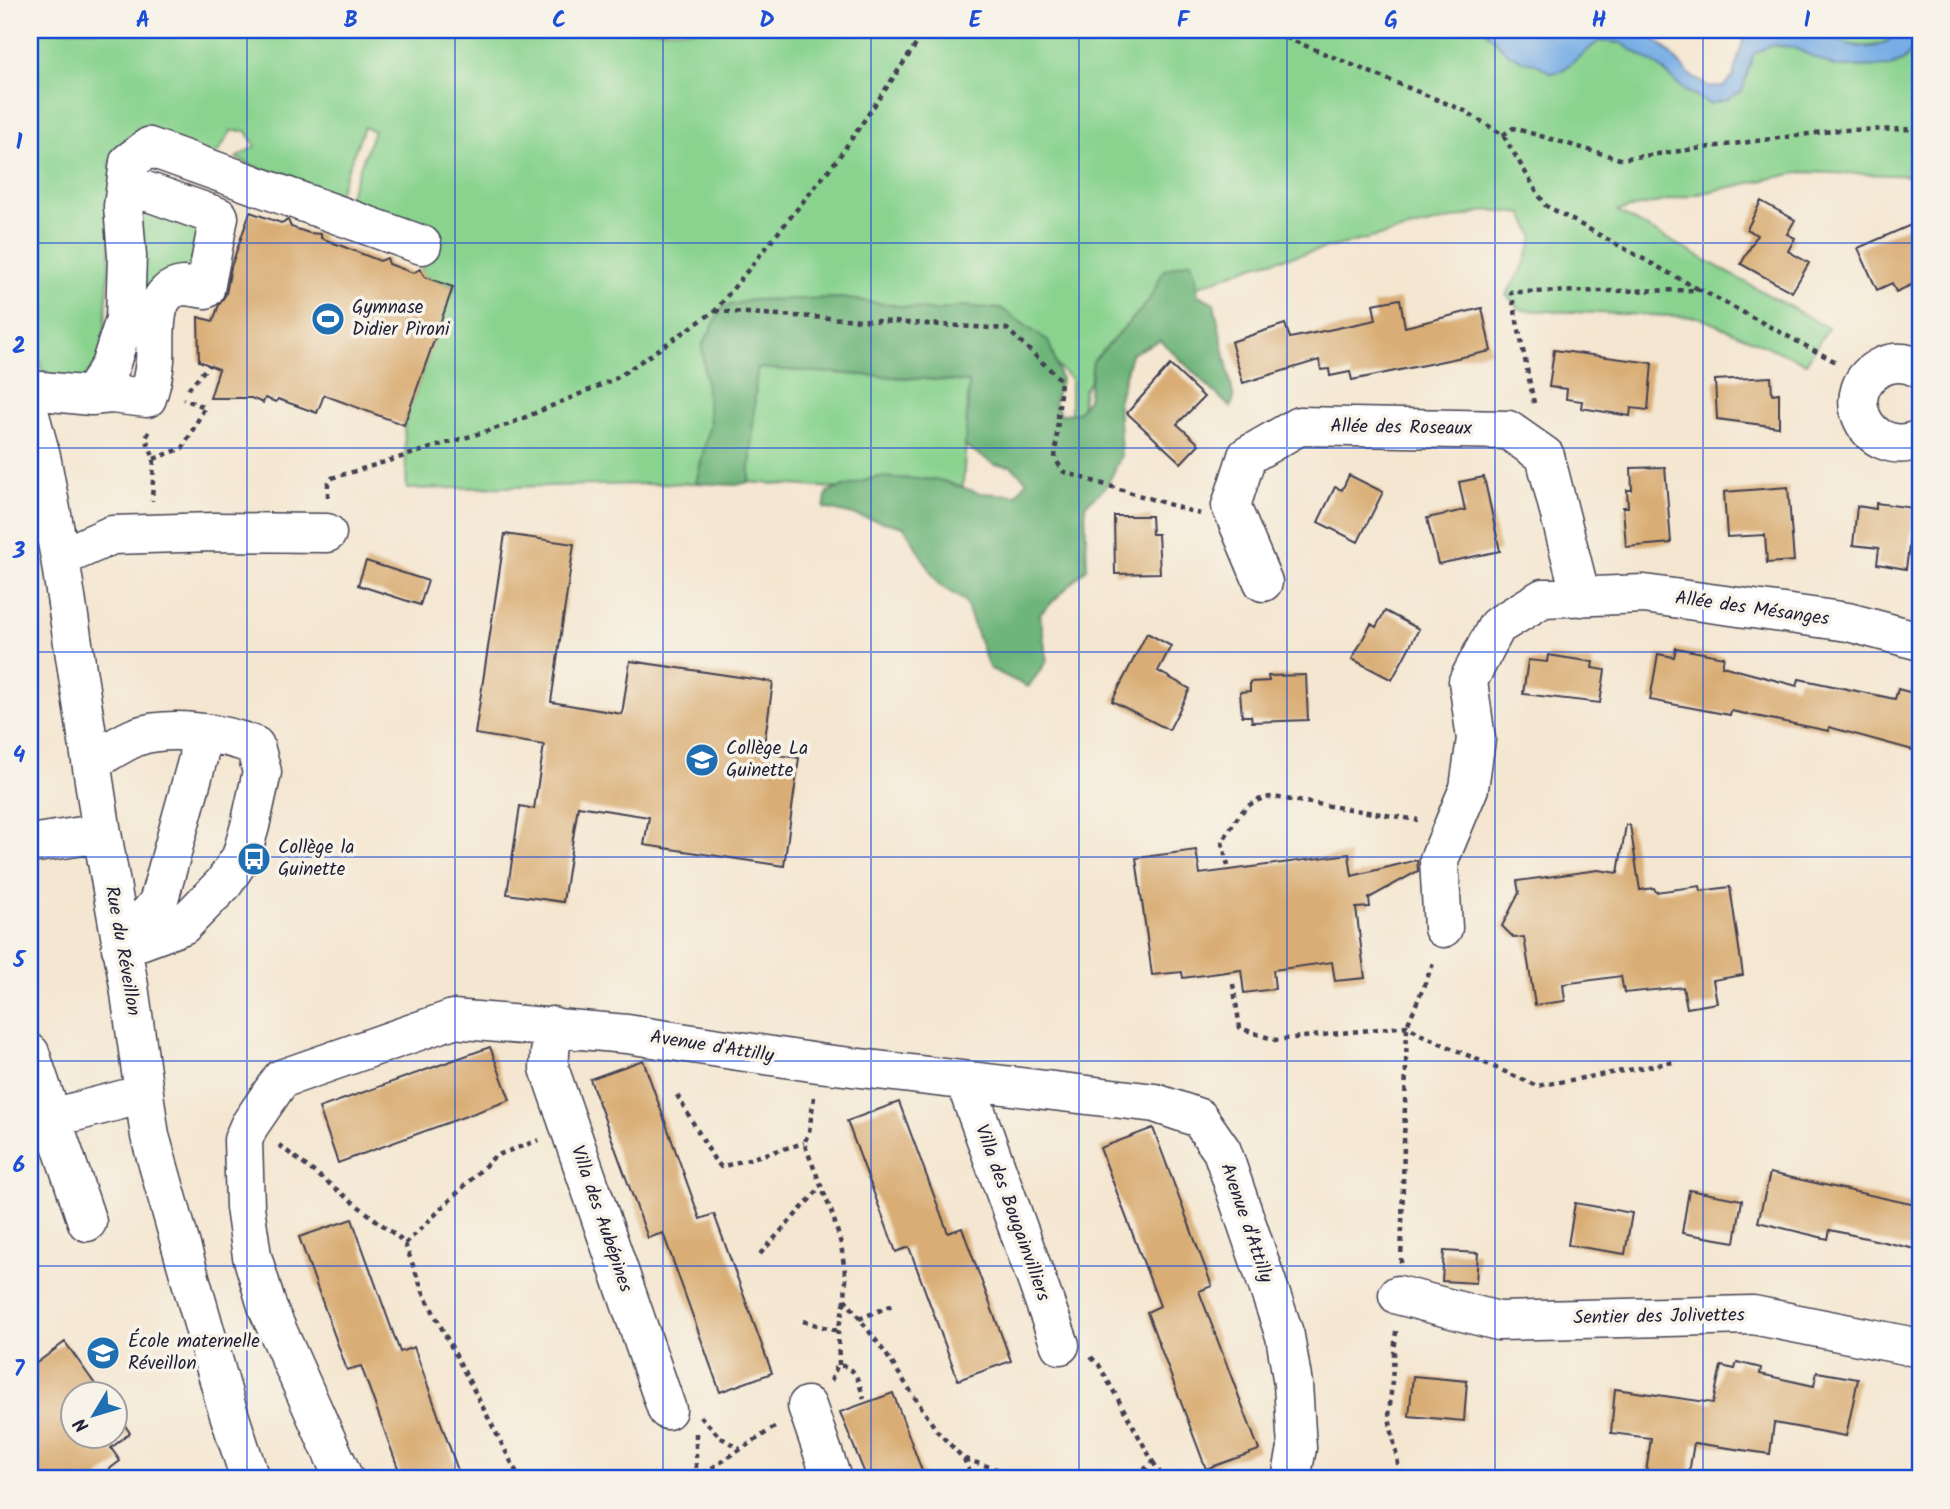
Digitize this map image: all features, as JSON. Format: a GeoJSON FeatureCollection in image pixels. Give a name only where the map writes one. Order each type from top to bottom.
{"type":"FeatureCollection","features":[{"type":"Feature","properties":{"kind":"street"},"geometry":{"type":"LineString","coordinates":[[90,396],[110,366],[125,318],[127,256],[123,206],[129,162],[149,148],[422,245]]}},
{"type":"Feature","properties":{"kind":"street"},"geometry":{"type":"LineString","coordinates":[[30,392],[90,396],[111,394],[147,398],[155,362],[157,310],[163,297],[183,286],[205,289],[219,217],[126,184]]}},
{"type":"Feature","properties":{"kind":"street"},"geometry":{"type":"LineString","coordinates":[[1920,369],[1904,363],[1890,363],[1877,369],[1860,392],[1858,406],[1862,420],[1870,432],[1881,440],[1909,444],[1920,439]]}},
{"type":"Feature","properties":{"kind":"street","name":"Rue du Réveillon"},"geometry":{"type":"LineString","coordinates":[[30,415],[41,456],[60,558],[102,833],[129,986],[150,1136],[250,1479]]}},
{"type":"Feature","properties":{"kind":"street","name":"Allée des Roseaux"},"geometry":{"type":"LineString","coordinates":[[1263,582],[1231,506],[1247,456],[1299,426],[1508,430],[1545,456]]}},
{"type":"Feature","properties":{"kind":"street"},"geometry":{"type":"LineString","coordinates":[[1545,456],[1581,597]]}},
{"type":"Feature","properties":{"kind":"street"},"geometry":{"type":"LineString","coordinates":[[60,558],[112,535],[327,533]]}},
{"type":"Feature","properties":{"kind":"street","name":"Allée des Mésanges"},"geometry":{"type":"LineString","coordinates":[[1443,928],[1439,859],[1469,788],[1476,739],[1468,681],[1497,626],[1543,598],[1644,594],[1848,622],[1920,641]]}},
{"type":"Feature","properties":{"kind":"street"},"geometry":{"type":"LineString","coordinates":[[93,761],[136,737],[163,731],[239,739],[255,746],[262,772],[241,857],[224,883],[183,925],[121,948]]}},
{"type":"Feature","properties":{"kind":"street"},"geometry":{"type":"LineString","coordinates":[[121,948],[158,903],[198,758],[199,734]]}},
{"type":"Feature","properties":{"kind":"street"},"geometry":{"type":"LineString","coordinates":[[30,844],[102,833]]}},
{"type":"Feature","properties":{"kind":"street","name":"Avenue d'Attilly"},"geometry":{"type":"LineString","coordinates":[[243,1140],[249,1126],[281,1079],[453,1019],[626,1034],[818,1063],[1155,1103],[1199,1118],[1222,1151],[1285,1336],[1293,1384],[1297,1448],[1291,1479]]}},
{"type":"Feature","properties":{"kind":"street","name":"Villa des Aubépines"},"geometry":{"type":"LineString","coordinates":[[552,1026],[549,1068],[569,1129],[681,1411]]}},
{"type":"Feature","properties":{"kind":"street"},"geometry":{"type":"LineString","coordinates":[[30,1053],[87,1222]]}},
{"type":"Feature","properties":{"kind":"street","name":"Villa des Bougainvilliers"},"geometry":{"type":"LineString","coordinates":[[965,1081],[1060,1345]]}},
{"type":"Feature","properties":{"kind":"street"},"geometry":{"type":"LineString","coordinates":[[52,1118],[144,1094]]}},
{"type":"Feature","properties":{"kind":"street"},"geometry":{"type":"LineString","coordinates":[[243,1140],[245,1207],[250,1244],[268,1309],[344,1479]]}},
{"type":"Feature","properties":{"kind":"street","name":"Sentier des Jolivettes"},"geometry":{"type":"LineString","coordinates":[[1398,1295],[1498,1321],[1753,1315],[1920,1348]]}},
{"type":"Feature","properties":{"kind":"street"},"geometry":{"type":"LineString","coordinates":[[807,1406],[832,1479]]}},
{"type":"Feature","properties":{"kind":"path"},"geometry":{"type":"LineString","coordinates":[[327,533],[328,483],[332,478],[507,425],[614,379],[715,311],[839,157],[926,30]]}},
{"type":"Feature","properties":{"kind":"path"},"geometry":{"type":"LineString","coordinates":[[1267,30],[1465,111],[1503,135],[1545,205],[1867,379]]}},
{"type":"Feature","properties":{"kind":"path"},"geometry":{"type":"LineString","coordinates":[[1503,135],[1513,128],[1620,159],[1839,130],[1920,130]]}},
{"type":"Feature","properties":{"kind":"path"},"geometry":{"type":"LineString","coordinates":[[1545,456],[1511,292],[1701,290]]}},
{"type":"Feature","properties":{"kind":"path"},"geometry":{"type":"LineString","coordinates":[[715,311],[1007,329],[1061,380],[1055,459],[1064,472],[1212,518],[1238,523]]}},
{"type":"Feature","properties":{"kind":"path"},"geometry":{"type":"LineString","coordinates":[[181,398],[209,365]]}},
{"type":"Feature","properties":{"kind":"path"},"geometry":{"type":"LineString","coordinates":[[154,459],[183,448],[205,407],[172,395]]}},
{"type":"Feature","properties":{"kind":"path"},"geometry":{"type":"LineString","coordinates":[[151,425],[146,438],[154,459],[151,534]]}},
{"type":"Feature","properties":{"kind":"path"},"geometry":{"type":"LineString","coordinates":[[1228,866],[1222,842],[1246,806],[1258,798],[1273,797],[1452,827]]}},
{"type":"Feature","properties":{"kind":"path"},"geometry":{"type":"LineString","coordinates":[[1401,1479],[1389,1417],[1398,1295],[1408,1026],[1434,964],[1443,928]]}},
{"type":"Feature","properties":{"kind":"path"},"geometry":{"type":"LineString","coordinates":[[1233,984],[1240,1028],[1275,1040],[1408,1026],[1422,1035],[1538,1086],[1674,1062]]}},
{"type":"Feature","properties":{"kind":"path"},"geometry":{"type":"LineString","coordinates":[[818,1063],[809,1132],[804,1143],[833,1216],[841,1244],[846,1280],[838,1331],[839,1365]]}},
{"type":"Feature","properties":{"kind":"path"},"geometry":{"type":"LineString","coordinates":[[677,1095],[714,1160],[721,1167],[804,1143]]}},
{"type":"Feature","properties":{"kind":"path"},"geometry":{"type":"LineString","coordinates":[[405,1244],[495,1156],[569,1129]]}},
{"type":"Feature","properties":{"kind":"path"},"geometry":{"type":"LineString","coordinates":[[243,1140],[272,1140],[405,1244],[423,1292],[520,1479]]}},
{"type":"Feature","properties":{"kind":"path"},"geometry":{"type":"LineString","coordinates":[[760,1254],[821,1187]]}},
{"type":"Feature","properties":{"kind":"path"},"geometry":{"type":"LineString","coordinates":[[845,1299],[886,1354],[937,1431],[964,1459],[973,1479]]}},
{"type":"Feature","properties":{"kind":"path"},"geometry":{"type":"LineString","coordinates":[[859,1319],[895,1304]]}},
{"type":"Feature","properties":{"kind":"path"},"geometry":{"type":"LineString","coordinates":[[803,1321],[838,1331]]}},
{"type":"Feature","properties":{"kind":"path"},"geometry":{"type":"LineString","coordinates":[[1060,1345],[1076,1340],[1099,1366],[1164,1479]]}},
{"type":"Feature","properties":{"kind":"path"},"geometry":{"type":"LineString","coordinates":[[681,1411],[740,1449]]}},
{"type":"Feature","properties":{"kind":"path"},"geometry":{"type":"LineString","coordinates":[[964,1459],[1027,1479]]}},
{"type":"Feature","properties":{"kind":"path"},"geometry":{"type":"LineString","coordinates":[[1133,1479],[1153,1462]]}},
{"type":"Feature","properties":{"kind":"green space"},"geometry":{"type":"Polygon","coordinates":[[[30,30],[1485,30],[1508,54],[1523,61],[1535,62],[1551,72],[1561,71],[1599,41],[1621,43],[1661,68],[1685,91],[1742,91],[1753,55],[1770,45],[1792,47],[1837,67],[1891,66],[1904,60],[1920,38],[1920,176],[1802,172],[1617,211],[1828,328],[1806,363],[1698,317],[1522,310],[1506,295],[1524,265],[1534,237],[1523,214],[1490,210],[1255,265],[1170,297],[1112,350],[1084,390],[1080,418],[1071,416],[1071,379],[1014,325],[702,346],[710,424],[696,483],[407,489],[404,425],[455,285],[425,277],[421,271],[434,238],[345,206],[374,131],[364,127],[335,202],[236,158],[255,146],[247,131],[231,131],[219,151],[209,157],[110,160],[109,165],[116,166],[103,356],[79,384],[43,375],[40,359],[30,353],[30,30]]]}},
{"type":"Feature","properties":{"kind":"green space"},"geometry":{"type":"Polygon","coordinates":[[[1803,30],[1899,30],[1890,39],[1866,46],[1840,43],[1803,30]]]}},
{"type":"Feature","properties":{"kind":"green space"},"geometry":{"type":"Polygon","coordinates":[[[139,209],[209,224],[203,274],[136,303],[139,209]]]}},
{"type":"Feature","properties":{"kind":"green space"},"geometry":{"type":"Polygon","coordinates":[[[1191,261],[1198,295],[1214,303],[1234,399],[1230,407],[1160,340],[1131,354],[1118,402],[1121,456],[1107,486],[1085,505],[1087,568],[1040,614],[1047,661],[1028,687],[989,668],[965,601],[939,585],[904,527],[824,508],[827,492],[877,477],[940,480],[979,493],[1016,495],[1027,481],[1011,466],[994,464],[965,446],[969,382],[757,368],[749,482],[736,485],[696,483],[710,424],[702,346],[723,307],[750,300],[841,298],[936,311],[961,306],[1002,309],[1049,342],[1061,380],[1054,403],[1061,414],[1077,413],[1088,399],[1093,361],[1148,302],[1164,270],[1191,261]]]}},
{"type":"Feature","properties":{"kind":"green space"},"geometry":{"type":"Polygon","coordinates":[[[757,368],[970,382],[962,497],[749,482],[757,368]]]}},
{"type":"Feature","properties":{"kind":"water"},"geometry":{"type":"Polygon","coordinates":[[[1485,30],[1536,30],[1546,35],[1557,30],[1641,30],[1663,46],[1691,76],[1708,86],[1723,87],[1733,76],[1746,30],[1802,30],[1866,47],[1889,41],[1899,30],[1920,30],[1920,38],[1904,60],[1891,66],[1836,67],[1792,47],[1770,45],[1753,55],[1742,91],[1726,100],[1709,104],[1685,91],[1661,68],[1621,43],[1599,41],[1561,71],[1551,73],[1535,63],[1508,54],[1485,30]]]}},
{"type":"Feature","properties":{"kind":"building"},"geometry":{"type":"Polygon","coordinates":[[[1761,201],[1795,220],[1787,234],[1795,238],[1788,251],[1809,263],[1792,292],[1741,264],[1757,235],[1747,229],[1761,201]]]}},
{"type":"Feature","properties":{"kind":"building","name":"Gymnase Didier Pironi"},"geometry":{"type":"Polygon","coordinates":[[[250,212],[281,223],[288,220],[291,227],[321,234],[321,238],[380,261],[387,258],[389,264],[413,273],[420,269],[425,277],[453,287],[404,425],[324,395],[317,413],[278,399],[276,402],[265,398],[263,403],[251,398],[210,398],[219,369],[199,361],[198,317],[213,321],[226,294],[231,267],[250,212]]]}},
{"type":"Feature","properties":{"kind":"building"},"geometry":{"type":"Polygon","coordinates":[[[1920,221],[1920,281],[1896,292],[1892,283],[1877,290],[1858,248],[1920,221]]]}},
{"type":"Feature","properties":{"kind":"building"},"geometry":{"type":"Polygon","coordinates":[[[1400,299],[1405,327],[1482,308],[1491,351],[1352,380],[1350,372],[1330,376],[1329,369],[1321,370],[1319,360],[1243,383],[1231,342],[1285,324],[1290,338],[1376,320],[1373,304],[1400,299]]]}},
{"type":"Feature","properties":{"kind":"building"},"geometry":{"type":"Polygon","coordinates":[[[1554,350],[1652,363],[1648,410],[1631,408],[1630,416],[1581,408],[1582,401],[1566,399],[1567,389],[1549,387],[1554,350]]]}},
{"type":"Feature","properties":{"kind":"building"},"geometry":{"type":"Polygon","coordinates":[[[1170,365],[1204,397],[1177,424],[1199,444],[1181,463],[1127,413],[1170,365]]]}},
{"type":"Feature","properties":{"kind":"building"},"geometry":{"type":"Polygon","coordinates":[[[1771,377],[1772,394],[1779,393],[1779,427],[1717,419],[1715,380],[1771,377]]]}},
{"type":"Feature","properties":{"kind":"building"},"geometry":{"type":"Polygon","coordinates":[[[1665,467],[1671,543],[1626,547],[1623,507],[1628,507],[1627,490],[1632,490],[1631,468],[1665,467]]]}},
{"type":"Feature","properties":{"kind":"building"},"geometry":{"type":"Polygon","coordinates":[[[1349,475],[1383,492],[1358,542],[1318,522],[1335,487],[1342,490],[1349,475]]]}},
{"type":"Feature","properties":{"kind":"building"},"geometry":{"type":"Polygon","coordinates":[[[1484,477],[1500,551],[1438,564],[1427,518],[1465,510],[1459,482],[1484,477]]]}},
{"type":"Feature","properties":{"kind":"building"},"geometry":{"type":"Polygon","coordinates":[[[1788,487],[1794,561],[1767,563],[1765,535],[1727,537],[1724,492],[1788,487]]]}},
{"type":"Feature","properties":{"kind":"building"},"geometry":{"type":"Polygon","coordinates":[[[1876,503],[1914,508],[1906,569],[1877,564],[1879,548],[1853,545],[1857,506],[1876,509],[1876,503]]]}},
{"type":"Feature","properties":{"kind":"building"},"geometry":{"type":"Polygon","coordinates":[[[1114,516],[1151,516],[1152,534],[1158,534],[1160,573],[1115,574],[1114,516]]]}},
{"type":"Feature","properties":{"kind":"building"},"geometry":{"type":"Polygon","coordinates":[[[505,534],[574,544],[551,702],[622,714],[630,661],[773,682],[763,753],[799,758],[784,866],[644,845],[649,817],[578,806],[563,902],[507,894],[520,806],[534,809],[544,745],[475,734],[505,534]]]}},
{"type":"Feature","properties":{"kind":"building"},"geometry":{"type":"Polygon","coordinates":[[[366,561],[428,581],[420,605],[358,585],[366,561]]]}},
{"type":"Feature","properties":{"kind":"building"},"geometry":{"type":"Polygon","coordinates":[[[1385,611],[1419,629],[1392,680],[1352,659],[1371,624],[1376,627],[1385,611]]]}},
{"type":"Feature","properties":{"kind":"building"},"geometry":{"type":"Polygon","coordinates":[[[1147,633],[1171,646],[1158,671],[1190,689],[1169,730],[1112,701],[1147,633]]]}},
{"type":"Feature","properties":{"kind":"building"},"geometry":{"type":"Polygon","coordinates":[[[1676,648],[1724,657],[1722,666],[1797,686],[1799,679],[1895,699],[1898,689],[1920,695],[1920,752],[1829,727],[1829,731],[1731,711],[1730,715],[1650,700],[1658,654],[1674,657],[1676,648]]]}},
{"type":"Feature","properties":{"kind":"building"},"geometry":{"type":"Polygon","coordinates":[[[1548,655],[1593,662],[1592,668],[1605,670],[1600,703],[1523,694],[1528,660],[1547,662],[1548,655]]]}},
{"type":"Feature","properties":{"kind":"building"},"geometry":{"type":"Polygon","coordinates":[[[1306,675],[1308,720],[1252,722],[1251,716],[1242,716],[1240,692],[1250,691],[1250,682],[1269,681],[1268,676],[1306,675]]]}},
{"type":"Feature","properties":{"kind":"building"},"geometry":{"type":"Polygon","coordinates":[[[1626,825],[1630,825],[1640,890],[1654,888],[1656,892],[1700,886],[1701,891],[1730,887],[1743,975],[1713,980],[1717,1003],[1687,1008],[1683,987],[1624,993],[1621,976],[1563,984],[1565,1001],[1535,1005],[1524,937],[1514,938],[1502,926],[1519,893],[1517,881],[1598,870],[1618,873],[1626,825]]]}},
{"type":"Feature","properties":{"kind":"building"},"geometry":{"type":"Polygon","coordinates":[[[1196,850],[1200,874],[1349,854],[1352,876],[1417,860],[1418,871],[1369,898],[1370,907],[1356,908],[1365,978],[1335,981],[1332,962],[1273,970],[1275,989],[1244,993],[1241,970],[1183,978],[1182,972],[1152,975],[1136,858],[1196,850]]]}},
{"type":"Feature","properties":{"kind":"building"},"geometry":{"type":"Polygon","coordinates":[[[490,1047],[510,1100],[338,1163],[319,1108],[490,1047]]]}},
{"type":"Feature","properties":{"kind":"building"},"geometry":{"type":"Polygon","coordinates":[[[643,1060],[700,1219],[714,1214],[772,1373],[720,1392],[663,1233],[648,1238],[590,1079],[643,1060]]]}},
{"type":"Feature","properties":{"kind":"building"},"geometry":{"type":"Polygon","coordinates":[[[899,1102],[948,1233],[962,1228],[1011,1361],[958,1380],[909,1247],[896,1252],[847,1121],[899,1102]]]}},
{"type":"Feature","properties":{"kind":"building"},"geometry":{"type":"Polygon","coordinates":[[[1153,1128],[1212,1286],[1199,1291],[1259,1450],[1206,1469],[1147,1312],[1160,1306],[1100,1148],[1153,1128]]]}},
{"type":"Feature","properties":{"kind":"building"},"geometry":{"type":"Polygon","coordinates":[[[1770,1173],[1920,1206],[1920,1250],[1830,1230],[1828,1239],[1758,1222],[1770,1173]]]}},
{"type":"Feature","properties":{"kind":"building"},"geometry":{"type":"Polygon","coordinates":[[[1689,1190],[1742,1200],[1735,1242],[1682,1233],[1689,1190]]]}},
{"type":"Feature","properties":{"kind":"building"},"geometry":{"type":"Polygon","coordinates":[[[1575,1203],[1632,1213],[1625,1254],[1568,1245],[1575,1203]]]}},
{"type":"Feature","properties":{"kind":"building"},"geometry":{"type":"Polygon","coordinates":[[[352,1219],[400,1352],[414,1347],[461,1479],[402,1479],[361,1366],[347,1370],[299,1237],[352,1219]]]}},
{"type":"Feature","properties":{"kind":"building"},"geometry":{"type":"Polygon","coordinates":[[[1444,1251],[1478,1253],[1476,1283],[1442,1281],[1444,1251]]]}},
{"type":"Feature","properties":{"kind":"building"},"geometry":{"type":"Polygon","coordinates":[[[65,1342],[92,1380],[60,1380],[60,1450],[112,1450],[120,1461],[96,1479],[30,1479],[30,1368],[65,1342]]]}},
{"type":"Feature","properties":{"kind":"building"},"geometry":{"type":"Polygon","coordinates":[[[1737,1362],[1761,1368],[1760,1374],[1814,1386],[1817,1372],[1858,1379],[1846,1436],[1774,1423],[1770,1454],[1694,1443],[1688,1479],[1645,1479],[1651,1438],[1611,1433],[1615,1389],[1713,1403],[1721,1366],[1735,1369],[1737,1362]]]}},
{"type":"Feature","properties":{"kind":"building"},"geometry":{"type":"Polygon","coordinates":[[[1413,1376],[1467,1381],[1464,1421],[1409,1416],[1413,1376]]]}},
{"type":"Feature","properties":{"kind":"building"},"geometry":{"type":"Polygon","coordinates":[[[893,1393],[925,1479],[867,1479],[840,1412],[893,1393]]]}},
{"type":"Feature","properties":{"kind":"place","name":"Gymnase Didier Pironi"},"geometry":{"type":"Point","coordinates":[328,319]}},
{"type":"Feature","properties":{"kind":"place","name":"Collège La Guinette"},"geometry":{"type":"Point","coordinates":[702,760]}},
{"type":"Feature","properties":{"kind":"place","name":"Collège la Guinette"},"geometry":{"type":"Point","coordinates":[254,859]}},
{"type":"Feature","properties":{"kind":"place","name":"École maternelle Réveillon"},"geometry":{"type":"Point","coordinates":[103,1353]}}]}
